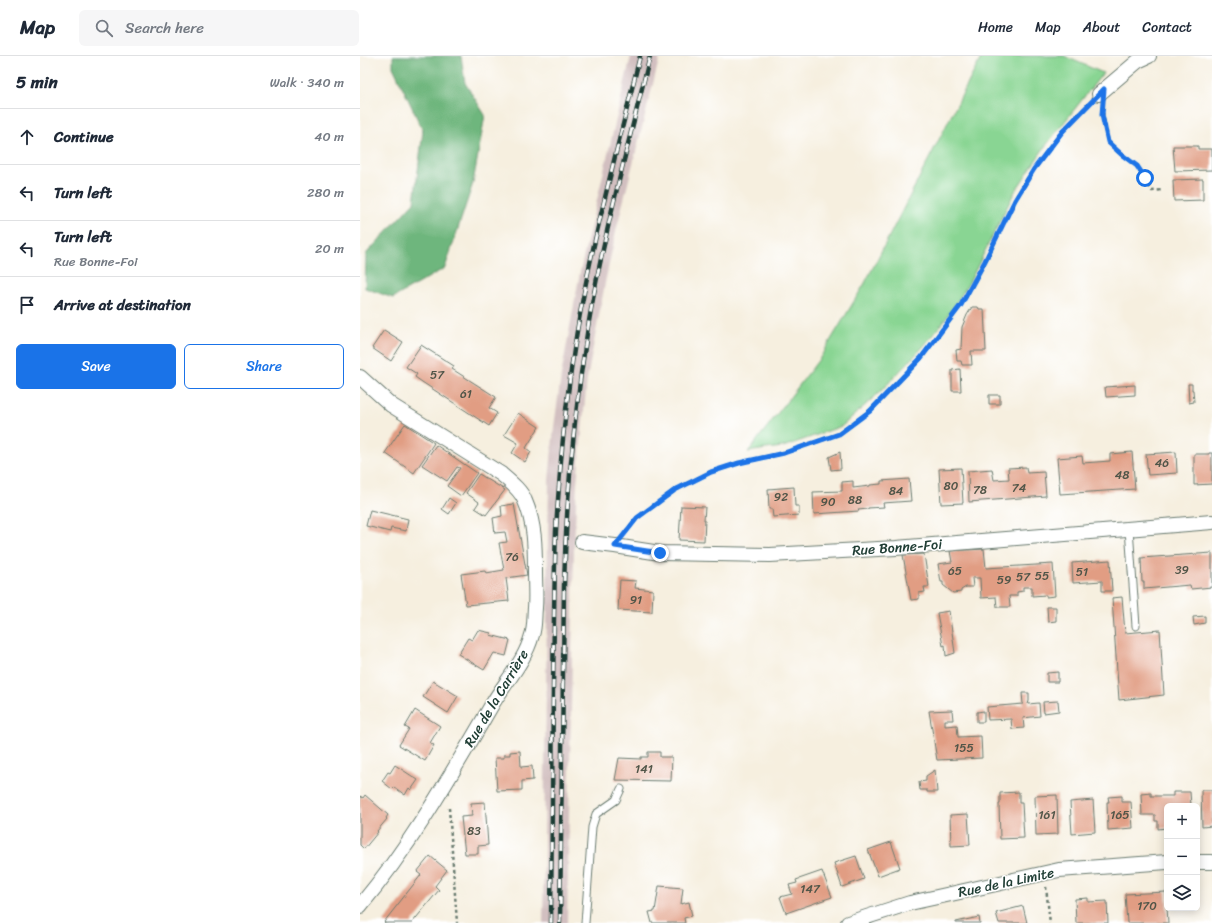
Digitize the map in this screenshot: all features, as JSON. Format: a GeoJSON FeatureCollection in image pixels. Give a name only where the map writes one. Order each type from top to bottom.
{"type":"FeatureCollection","features":[{"type":"Feature","properties":{"kind":"street"},"geometry":{"type":"LineString","coordinates":[[1102,91],[1138,62],[1149,56]]}},
{"type":"Feature","properties":{"kind":"street","name":"Rue de la Carrière"},"geometry":{"type":"LineString","coordinates":[[360,377],[391,405],[501,474],[513,484],[525,499],[532,520],[535,536],[535,600],[532,635],[522,658],[501,689],[440,793],[404,849],[360,906]]}},
{"type":"Feature","properties":{"kind":"street","name":"Rue Bonne-Foi"},"geometry":{"type":"LineString","coordinates":[[582,542],[660,553],[770,555],[896,548],[1212,522]]}},
{"type":"Feature","properties":{"kind":"street","name":"Rue de la Limite"},"geometry":{"type":"LineString","coordinates":[[848,923],[910,903],[1059,870],[1164,862]]}},
{"type":"Feature","properties":{"kind":"street"},"geometry":{"type":"LineString","coordinates":[[1200,862],[1212,862]]}},
{"type":"Feature","properties":{"kind":"lane"},"geometry":{"type":"LineString","coordinates":[[1129,529],[1136,626]]}},
{"type":"Feature","properties":{"kind":"lane"},"geometry":{"type":"LineString","coordinates":[[585,923],[592,827],[596,814],[616,800],[621,788]]}},
{"type":"Feature","properties":{"kind":"path"},"geometry":{"type":"LineString","coordinates":[[1102,91],[1102,115],[1108,142],[1137,166],[1152,191],[1163,190]]}},
{"type":"Feature","properties":{"kind":"path"},"geometry":{"type":"LineString","coordinates":[[615,546],[637,518],[675,490],[711,472],[739,463],[784,453],[839,434],[870,411],[921,358],[961,305],[984,263],[1015,200],[1034,169],[1062,132],[1102,91]]}},
{"type":"Feature","properties":{"kind":"path"},"geometry":{"type":"LineString","coordinates":[[440,793],[449,802],[457,923]]}},
{"type":"Feature","properties":{"kind":"path"},"geometry":{"type":"LineString","coordinates":[[1045,873],[1050,923]]}},
{"type":"Feature","properties":{"kind":"shaded area"},"geometry":{"type":"Polygon","coordinates":[[[631,56],[660,56],[617,227],[587,379],[577,483],[574,550],[567,923],[543,923],[549,481],[554,427],[561,376],[580,272],[631,56]]]}},
{"type":"Feature","properties":{"kind":"green space"},"geometry":{"type":"Polygon","coordinates":[[[393,56],[461,56],[465,83],[485,115],[473,183],[445,268],[393,298],[365,288],[366,254],[414,202],[423,131],[393,67],[393,56]]]}},
{"type":"Feature","properties":{"kind":"green space"},"geometry":{"type":"Polygon","coordinates":[[[982,56],[1064,56],[1103,73],[1044,148],[1014,193],[969,283],[947,317],[923,347],[880,392],[842,426],[783,447],[748,452],[820,358],[865,283],[982,56]]]}},
{"type":"Feature","properties":{"kind":"building"},"geometry":{"type":"Polygon","coordinates":[[[1173,146],[1198,146],[1198,149],[1212,149],[1212,170],[1175,171],[1173,146]]]}},
{"type":"Feature","properties":{"kind":"building"},"geometry":{"type":"Polygon","coordinates":[[[1203,179],[1203,200],[1174,201],[1173,180],[1203,179]]]}},
{"type":"Feature","properties":{"kind":"building"},"geometry":{"type":"Polygon","coordinates":[[[972,307],[984,309],[986,351],[971,351],[972,365],[962,365],[961,361],[957,361],[956,350],[961,349],[962,327],[972,307]]]}},
{"type":"Feature","properties":{"kind":"building"},"geometry":{"type":"Polygon","coordinates":[[[384,330],[403,342],[391,361],[372,348],[384,330]]]}},
{"type":"Feature","properties":{"kind":"building"},"geometry":{"type":"Polygon","coordinates":[[[421,345],[454,366],[452,369],[496,397],[489,408],[497,413],[489,426],[422,382],[415,377],[417,374],[406,367],[421,345]]]}},
{"type":"Feature","properties":{"kind":"building"},"geometry":{"type":"Polygon","coordinates":[[[960,369],[961,391],[952,391],[952,370],[960,369]]]}},
{"type":"Feature","properties":{"kind":"building"},"geometry":{"type":"Polygon","coordinates":[[[1188,384],[1192,384],[1194,402],[1189,403],[1188,384]]]}},
{"type":"Feature","properties":{"kind":"building"},"geometry":{"type":"Polygon","coordinates":[[[1135,385],[1135,395],[1106,397],[1105,387],[1135,385]]]}},
{"type":"Feature","properties":{"kind":"building"},"geometry":{"type":"Polygon","coordinates":[[[989,395],[1000,395],[1000,404],[989,404],[989,395]]]}},
{"type":"Feature","properties":{"kind":"building"},"geometry":{"type":"Polygon","coordinates":[[[518,413],[539,427],[526,448],[531,452],[525,462],[512,453],[518,443],[504,435],[518,413]]]}},
{"type":"Feature","properties":{"kind":"building"},"geometry":{"type":"Polygon","coordinates":[[[405,424],[434,443],[414,473],[385,453],[405,424]]]}},
{"type":"Feature","properties":{"kind":"building"},"geometry":{"type":"Polygon","coordinates":[[[436,445],[477,473],[461,496],[447,486],[460,468],[457,467],[447,481],[422,465],[436,445]]]}},
{"type":"Feature","properties":{"kind":"building"},"geometry":{"type":"Polygon","coordinates":[[[840,452],[841,469],[831,470],[829,457],[840,452]]]}},
{"type":"Feature","properties":{"kind":"building"},"geometry":{"type":"Polygon","coordinates":[[[1132,452],[1135,489],[1060,494],[1057,458],[1082,456],[1083,463],[1110,461],[1110,454],[1132,452]]]}},
{"type":"Feature","properties":{"kind":"building"},"geometry":{"type":"Polygon","coordinates":[[[1176,452],[1177,473],[1148,475],[1146,454],[1176,452]]]}},
{"type":"Feature","properties":{"kind":"building"},"geometry":{"type":"Polygon","coordinates":[[[1212,453],[1212,484],[1194,485],[1194,454],[1212,453]]]}},
{"type":"Feature","properties":{"kind":"building"},"geometry":{"type":"Polygon","coordinates":[[[1026,467],[1027,473],[1044,472],[1046,496],[969,502],[968,471],[992,469],[994,480],[1009,479],[1008,468],[1026,467]]]}},
{"type":"Feature","properties":{"kind":"building"},"geometry":{"type":"Polygon","coordinates":[[[961,468],[963,503],[941,504],[939,469],[961,468]]]}},
{"type":"Feature","properties":{"kind":"building"},"geometry":{"type":"Polygon","coordinates":[[[479,474],[505,490],[486,515],[475,508],[479,502],[466,493],[479,474]]]}},
{"type":"Feature","properties":{"kind":"building"},"geometry":{"type":"Polygon","coordinates":[[[909,479],[911,501],[883,503],[884,507],[868,508],[858,510],[859,511],[814,514],[813,492],[842,491],[842,482],[853,481],[853,488],[881,484],[881,481],[909,479]]]}},
{"type":"Feature","properties":{"kind":"building"},"geometry":{"type":"Polygon","coordinates":[[[794,487],[795,506],[799,506],[799,515],[773,517],[772,509],[769,509],[768,489],[794,487]]]}},
{"type":"Feature","properties":{"kind":"building"},"geometry":{"type":"Polygon","coordinates":[[[449,498],[456,503],[449,514],[442,509],[449,498]]]}},
{"type":"Feature","properties":{"kind":"building"},"geometry":{"type":"Polygon","coordinates":[[[514,504],[527,575],[506,578],[509,601],[466,605],[461,574],[485,571],[486,573],[504,570],[499,543],[507,542],[505,532],[495,533],[493,518],[502,516],[501,506],[514,504]]]}},
{"type":"Feature","properties":{"kind":"building"},"geometry":{"type":"Polygon","coordinates":[[[681,506],[705,507],[704,541],[679,540],[681,506]]]}},
{"type":"Feature","properties":{"kind":"building"},"geometry":{"type":"Polygon","coordinates":[[[370,510],[408,519],[406,531],[391,528],[390,532],[366,526],[370,510]]]}},
{"type":"Feature","properties":{"kind":"building"},"geometry":{"type":"Polygon","coordinates":[[[984,549],[986,568],[1053,564],[1055,596],[1032,596],[1032,587],[1023,587],[1023,591],[1017,592],[1017,596],[1009,596],[1010,607],[997,607],[996,597],[981,598],[980,578],[972,578],[973,587],[966,587],[961,590],[961,592],[953,593],[943,585],[943,582],[941,582],[938,564],[952,562],[950,551],[984,549]]]}},
{"type":"Feature","properties":{"kind":"building"},"geometry":{"type":"Polygon","coordinates":[[[1212,553],[1212,587],[1191,589],[1190,585],[1144,589],[1144,582],[1142,582],[1141,558],[1212,553]]]}},
{"type":"Feature","properties":{"kind":"building"},"geometry":{"type":"Polygon","coordinates":[[[924,554],[929,587],[924,587],[925,592],[919,593],[919,599],[911,600],[903,555],[924,554]]]}},
{"type":"Feature","properties":{"kind":"building"},"geometry":{"type":"Polygon","coordinates":[[[1110,560],[1112,591],[1102,591],[1102,581],[1073,583],[1072,563],[1110,560]]]}},
{"type":"Feature","properties":{"kind":"building"},"geometry":{"type":"Polygon","coordinates":[[[620,580],[636,581],[635,588],[653,590],[652,612],[618,610],[620,580]]]}},
{"type":"Feature","properties":{"kind":"building"},"geometry":{"type":"Polygon","coordinates":[[[1122,597],[1125,633],[1160,630],[1164,695],[1119,700],[1112,598],[1122,597]]]}},
{"type":"Feature","properties":{"kind":"building"},"geometry":{"type":"Polygon","coordinates":[[[1047,607],[1056,607],[1056,621],[1048,622],[1047,607]]]}},
{"type":"Feature","properties":{"kind":"building"},"geometry":{"type":"Polygon","coordinates":[[[949,611],[955,653],[946,656],[945,645],[943,646],[937,613],[949,611]]]}},
{"type":"Feature","properties":{"kind":"building"},"geometry":{"type":"Polygon","coordinates":[[[1205,616],[1205,623],[1194,625],[1193,617],[1205,616]]]}},
{"type":"Feature","properties":{"kind":"building"},"geometry":{"type":"Polygon","coordinates":[[[478,630],[510,640],[506,656],[494,653],[484,670],[458,654],[468,638],[472,640],[478,630]]]}},
{"type":"Feature","properties":{"kind":"building"},"geometry":{"type":"Polygon","coordinates":[[[1058,672],[1058,682],[1047,682],[1047,673],[1058,672]]]}},
{"type":"Feature","properties":{"kind":"building"},"geometry":{"type":"Polygon","coordinates":[[[433,681],[458,696],[448,713],[423,697],[433,681]]]}},
{"type":"Feature","properties":{"kind":"building"},"geometry":{"type":"Polygon","coordinates":[[[1022,693],[1029,693],[1028,704],[1039,703],[1040,716],[1023,718],[1024,728],[1012,729],[1011,719],[988,720],[987,707],[1023,704],[1022,693]]]}},
{"type":"Feature","properties":{"kind":"building"},"geometry":{"type":"Polygon","coordinates":[[[1058,701],[1059,711],[1044,713],[1043,702],[1058,701]]]}},
{"type":"Feature","properties":{"kind":"building"},"geometry":{"type":"Polygon","coordinates":[[[415,710],[440,726],[430,743],[434,745],[425,761],[399,745],[409,729],[405,727],[415,710]]]}},
{"type":"Feature","properties":{"kind":"building"},"geometry":{"type":"Polygon","coordinates":[[[952,710],[953,720],[945,720],[945,726],[957,725],[958,737],[981,736],[982,758],[937,760],[929,711],[952,710]]]}},
{"type":"Feature","properties":{"kind":"building"},"geometry":{"type":"Polygon","coordinates":[[[984,711],[984,722],[977,722],[977,712],[984,711]]]}},
{"type":"Feature","properties":{"kind":"building"},"geometry":{"type":"Polygon","coordinates":[[[520,751],[521,767],[532,766],[533,780],[522,781],[522,790],[497,791],[495,758],[504,758],[504,755],[510,755],[510,752],[520,751]]]}},
{"type":"Feature","properties":{"kind":"building"},"geometry":{"type":"Polygon","coordinates":[[[648,752],[660,752],[660,757],[672,757],[671,781],[615,780],[619,758],[641,759],[641,757],[648,757],[648,752]]]}},
{"type":"Feature","properties":{"kind":"building"},"geometry":{"type":"Polygon","coordinates":[[[395,765],[418,780],[411,790],[409,788],[405,795],[394,787],[392,789],[382,781],[395,765]]]}},
{"type":"Feature","properties":{"kind":"building"},"geometry":{"type":"Polygon","coordinates":[[[935,770],[937,792],[920,790],[919,782],[926,781],[926,776],[935,770]]]}},
{"type":"Feature","properties":{"kind":"building"},"geometry":{"type":"Polygon","coordinates":[[[1201,790],[1212,790],[1212,826],[1202,827],[1201,790]]]}},
{"type":"Feature","properties":{"kind":"building"},"geometry":{"type":"Polygon","coordinates":[[[1019,792],[1019,803],[1022,803],[1024,838],[1000,839],[1000,793],[1019,792]]]}},
{"type":"Feature","properties":{"kind":"building"},"geometry":{"type":"Polygon","coordinates":[[[1173,792],[1190,792],[1191,803],[1164,803],[1164,828],[1158,829],[1158,821],[1155,821],[1155,815],[1142,815],[1141,794],[1151,793],[1151,796],[1173,796],[1173,792]]]}},
{"type":"Feature","properties":{"kind":"building"},"geometry":{"type":"Polygon","coordinates":[[[365,795],[388,815],[386,818],[387,819],[377,831],[378,832],[364,849],[360,845],[360,796],[363,798],[365,795]]]}},
{"type":"Feature","properties":{"kind":"building"},"geometry":{"type":"Polygon","coordinates":[[[1057,795],[1058,834],[1036,835],[1035,796],[1057,795]]]}},
{"type":"Feature","properties":{"kind":"building"},"geometry":{"type":"Polygon","coordinates":[[[1122,796],[1122,802],[1131,802],[1133,828],[1108,830],[1108,797],[1122,796]]]}},
{"type":"Feature","properties":{"kind":"building"},"geometry":{"type":"Polygon","coordinates":[[[1093,800],[1095,832],[1072,834],[1070,802],[1093,800]]]}},
{"type":"Feature","properties":{"kind":"building"},"geometry":{"type":"Polygon","coordinates":[[[485,802],[488,845],[478,846],[478,854],[465,854],[461,817],[472,816],[471,803],[485,802]]]}},
{"type":"Feature","properties":{"kind":"building"},"geometry":{"type":"Polygon","coordinates":[[[968,814],[970,845],[951,846],[950,815],[968,814]]]}},
{"type":"Feature","properties":{"kind":"building"},"geometry":{"type":"Polygon","coordinates":[[[891,842],[900,868],[878,876],[868,850],[891,842]]]}},
{"type":"Feature","properties":{"kind":"building"},"geometry":{"type":"Polygon","coordinates":[[[430,856],[447,870],[435,886],[439,890],[412,923],[385,923],[384,922],[421,875],[417,872],[430,856]]]}},
{"type":"Feature","properties":{"kind":"building"},"geometry":{"type":"Polygon","coordinates":[[[856,856],[864,879],[842,887],[834,863],[856,856]]]}},
{"type":"Feature","properties":{"kind":"building"},"geometry":{"type":"Polygon","coordinates":[[[822,871],[832,897],[786,913],[780,897],[792,894],[789,885],[797,883],[796,880],[822,871]]]}},
{"type":"Feature","properties":{"kind":"building"},"geometry":{"type":"Polygon","coordinates":[[[659,886],[683,888],[681,904],[689,902],[692,916],[684,918],[685,923],[652,923],[649,912],[655,911],[659,886]]]}},
{"type":"Feature","properties":{"kind":"building"},"geometry":{"type":"Polygon","coordinates":[[[1164,892],[1164,911],[1167,911],[1168,923],[1127,923],[1125,894],[1164,892]]]}},
{"type":"Feature","properties":{"kind":"building"},"geometry":{"type":"Polygon","coordinates":[[[1088,898],[1088,902],[1107,901],[1108,923],[1076,923],[1075,899],[1088,898]]]}},
{"type":"Feature","properties":{"kind":"building"},"geometry":{"type":"Polygon","coordinates":[[[1023,906],[1027,923],[999,923],[996,913],[1023,906]]]}},
{"type":"Feature","properties":{"kind":"building"},"geometry":{"type":"Polygon","coordinates":[[[979,917],[980,923],[956,923],[956,922],[979,917]]]}},
{"type":"Feature","properties":{"kind":"railway"},"geometry":{"type":"LineString","coordinates":[[551,923],[555,570],[557,512],[563,435],[576,337],[591,256],[640,56]]}},
{"type":"Feature","properties":{"kind":"railway"},"geometry":{"type":"LineString","coordinates":[[560,923],[564,586],[569,488],[575,424],[594,293],[616,191],[650,56]]}},
{"type":"Feature","properties":{"kind":"route"},"geometry":{"type":"LineString","coordinates":[[660,553],[615,546],[637,518],[675,490],[711,472],[739,463],[784,453],[839,434],[870,411],[921,358],[961,305],[984,263],[1015,200],[1034,169],[1062,132],[1104,89],[1102,115],[1108,142],[1137,166],[1145,178]]}}]}
